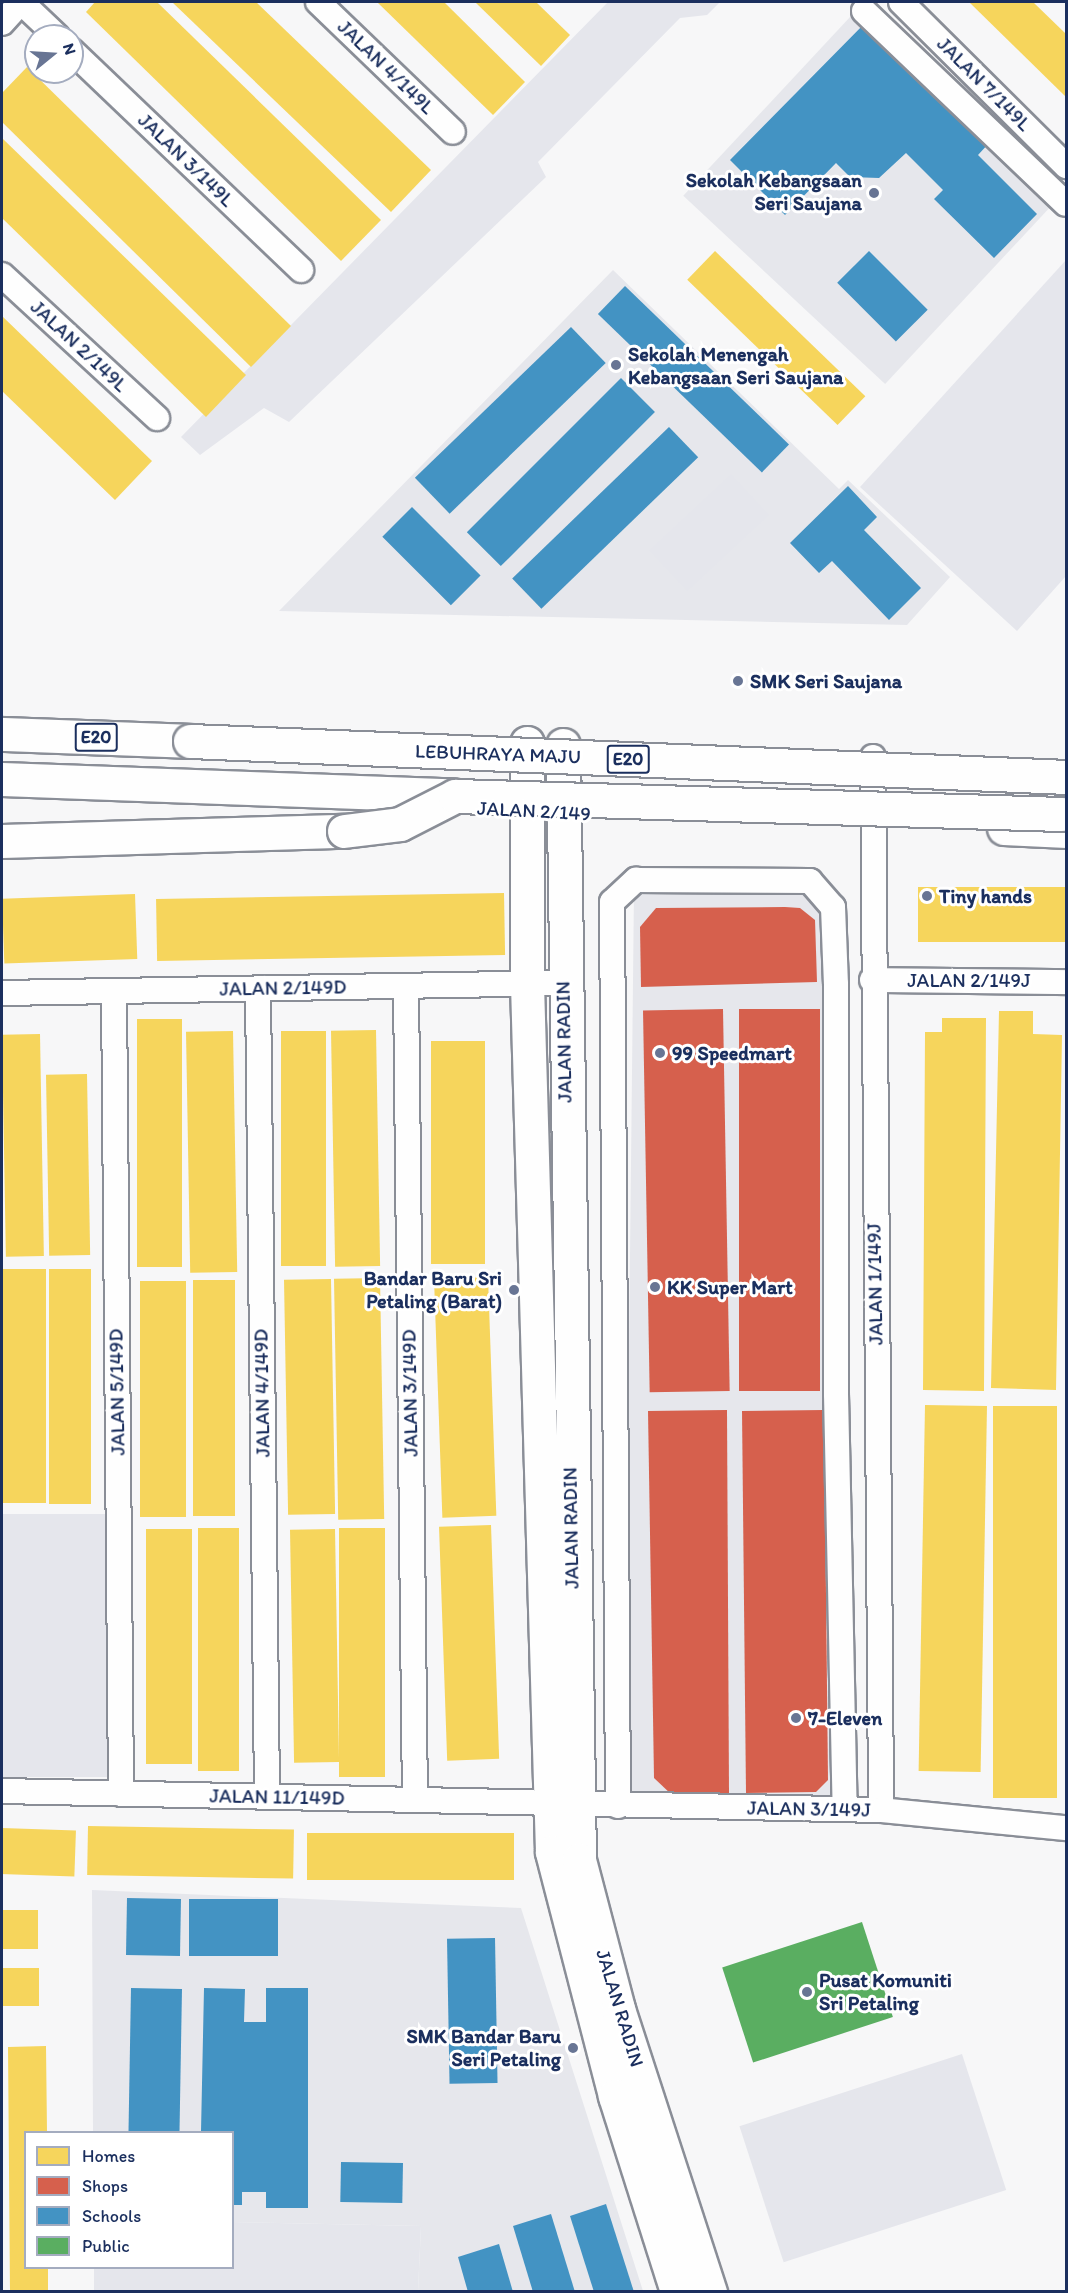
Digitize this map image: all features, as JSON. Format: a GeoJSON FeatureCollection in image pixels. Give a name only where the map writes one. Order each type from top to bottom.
{"type":"FeatureCollection","features":[{"type":"Feature","properties":{"kind":"main road"},"geometry":{"type":"LineString","coordinates":[[2,728],[527,743],[1066,767]]}},
{"type":"Feature","properties":{"kind":"main road","name":"LEBUHRAYA MAJU"},"geometry":{"type":"LineString","coordinates":[[2,734],[1066,777]]}},
{"type":"Feature","properties":{"kind":"main road","name":"JALAN RADIN"},"geometry":{"type":"LineString","coordinates":[[527,743],[524,810],[526,984],[565,1804],[588,1896],[710,2292]]}},
{"type":"Feature","properties":{"kind":"main road","name":"JALAN RADIN"},"geometry":{"type":"LineString","coordinates":[[563,745],[561,812],[564,983],[565,1804],[556,1878],[615,2096],[677,2292]]}},
{"type":"Feature","properties":{"kind":"main road","name":"LEBUHRAYA MAJU"},"geometry":{"type":"LineString","coordinates":[[2,779],[455,796],[1066,814]]}},
{"type":"Feature","properties":{"kind":"main road","name":"JALAN 2/149"},"geometry":{"type":"LineString","coordinates":[[2,784],[561,812],[1066,831]]}},
{"type":"Feature","properties":{"kind":"main road"},"geometry":{"type":"LineString","coordinates":[[2,841],[344,831],[400,824],[455,796]]}},
{"type":"Feature","properties":{"kind":"street"},"geometry":{"type":"LineString","coordinates":[[2,23],[21,2],[44,24]]}},
{"type":"Feature","properties":{"kind":"street","name":"JALAN 4/149L"},"geometry":{"type":"LineString","coordinates":[[318,2],[453,132]]}},
{"type":"Feature","properties":{"kind":"street","name":"JALAN 7/149L"},"geometry":{"type":"LineString","coordinates":[[901,2],[1066,166]]}},
{"type":"Feature","properties":{"kind":"street"},"geometry":{"type":"LineString","coordinates":[[864,11],[1066,204]]}},
{"type":"Feature","properties":{"kind":"street","name":"JALAN 3/149L"},"geometry":{"type":"LineString","coordinates":[[84,62],[301,270]]}},
{"type":"Feature","properties":{"kind":"street","name":"JALAN 2/149L"},"geometry":{"type":"LineString","coordinates":[[2,275],[157,418]]}},
{"type":"Feature","properties":{"kind":"street","name":"JALAN 1/149J"},"geometry":{"type":"LineString","coordinates":[[873,757],[872,980],[881,1810]]}},
{"type":"Feature","properties":{"kind":"street"},"geometry":{"type":"LineString","coordinates":[[618,1806],[610,980],[612,902],[636,880],[810,881],[833,907],[836,1394],[845,1809]]}},
{"type":"Feature","properties":{"kind":"street","name":"JALAN 2/149J"},"geometry":{"type":"LineString","coordinates":[[872,980],[1066,982]]}},
{"type":"Feature","properties":{"kind":"street","name":"JALAN 2/149D"},"geometry":{"type":"LineString","coordinates":[[2,993],[564,983]]}},
{"type":"Feature","properties":{"kind":"street","name":"JALAN 3/149D"},"geometry":{"type":"LineString","coordinates":[[406,986],[415,1800]]}},
{"type":"Feature","properties":{"kind":"street","name":"JALAN 4/149D"},"geometry":{"type":"LineString","coordinates":[[258,989],[267,1797]]}},
{"type":"Feature","properties":{"kind":"street","name":"JALAN 5/149D"},"geometry":{"type":"LineString","coordinates":[[114,991],[121,1794]]}},
{"type":"Feature","properties":{"kind":"street","name":"JALAN 11/149D"},"geometry":{"type":"LineString","coordinates":[[2,1791],[565,1804]]}},
{"type":"Feature","properties":{"kind":"street","name":"JALAN 3/149J"},"geometry":{"type":"LineString","coordinates":[[565,1804],[881,1810],[1066,1828]]}},
{"type":"Feature","properties":{"kind":"shaded area"},"geometry":{"type":"Polygon","coordinates":[[[608,2],[720,2],[707,15],[680,18],[538,162],[546,177],[289,422],[264,408],[200,455],[181,437],[608,2]]]}},
{"type":"Feature","properties":{"kind":"shaded area","name":"Sekolah Kebangsaan Seri Saujana"},"geometry":{"type":"Polygon","coordinates":[[[864,2],[1066,190],[885,384],[683,196],[864,2]]]}},
{"type":"Feature","properties":{"kind":"shaded area"},"geometry":{"type":"Polygon","coordinates":[[[1066,260],[1066,576],[1017,631],[860,487],[1066,260]]]}},
{"type":"Feature","properties":{"kind":"shaded area","name":"Sekolah Menengah Kebangsaan Seri Saujana"},"geometry":{"type":"Polygon","coordinates":[[[613,270],[839,489],[848,480],[950,577],[907,625],[279,611],[613,270]]]}},
{"type":"Feature","properties":{"kind":"shaded area"},"geometry":{"type":"Polygon","coordinates":[[[731,474],[769,515],[687,591],[649,550],[731,474]]]}},
{"type":"Feature","properties":{"kind":"shaded area"},"geometry":{"type":"Polygon","coordinates":[[[803,888],[827,910],[834,1803],[624,1807],[634,889],[803,888]]]}},
{"type":"Feature","properties":{"kind":"shaded area"},"geometry":{"type":"Polygon","coordinates":[[[2,1514],[109,1514],[109,1777],[2,1777],[2,1514]]]}},
{"type":"Feature","properties":{"kind":"shaded area"},"geometry":{"type":"Polygon","coordinates":[[[92,1890],[521,1908],[643,2291],[418,2291],[421,2226],[234,2222],[234,2131],[93,2131],[92,1890]]]}},
{"type":"Feature","properties":{"kind":"shaded area"},"geometry":{"type":"Polygon","coordinates":[[[962,2054],[1006,2190],[784,2262],[739,2126],[962,2054]]]}},
{"type":"Feature","properties":{"kind":"shaded area"},"geometry":{"type":"Polygon","coordinates":[[[234,2222],[421,2226],[418,2291],[94,2291],[94,2269],[234,2269],[234,2222]]]}},
{"type":"Feature","properties":{"kind":"building: Homes"},"geometry":{"type":"Polygon","coordinates":[[[95,2],[157,2],[381,220],[341,261],[86,12],[95,2]]]}},
{"type":"Feature","properties":{"kind":"building: Homes"},"geometry":{"type":"Polygon","coordinates":[[[172,2],[256,2],[431,170],[391,212],[172,2]]]}},
{"type":"Feature","properties":{"kind":"building: Homes"},"geometry":{"type":"Polygon","coordinates":[[[377,2],[444,2],[525,82],[493,115],[377,2]]]}},
{"type":"Feature","properties":{"kind":"building: Homes"},"geometry":{"type":"Polygon","coordinates":[[[475,2],[536,2],[570,35],[541,66],[475,2]]]}},
{"type":"Feature","properties":{"kind":"building: Homes"},"geometry":{"type":"Polygon","coordinates":[[[969,2],[1033,2],[1066,34],[1066,97],[969,2]]]}},
{"type":"Feature","properties":{"kind":"building: Homes"},"geometry":{"type":"Polygon","coordinates":[[[24,70],[24,84],[44,84],[291,326],[251,367],[2,122],[2,93],[24,70]]]}},
{"type":"Feature","properties":{"kind":"building: Homes"},"geometry":{"type":"Polygon","coordinates":[[[2,138],[246,375],[206,417],[2,218],[2,138]]]}},
{"type":"Feature","properties":{"kind":"building: Homes"},"geometry":{"type":"Polygon","coordinates":[[[715,251],[865,396],[838,425],[687,280],[715,251]]]}},
{"type":"Feature","properties":{"kind":"building: Homes"},"geometry":{"type":"Polygon","coordinates":[[[2,316],[152,461],[115,500],[2,391],[2,316]]]}},
{"type":"Feature","properties":{"kind":"building: Homes"},"geometry":{"type":"Polygon","coordinates":[[[918,887],[1066,887],[1066,942],[918,942],[918,887]]]}},
{"type":"Feature","properties":{"kind":"building: Homes"},"geometry":{"type":"Polygon","coordinates":[[[504,893],[505,955],[157,961],[156,899],[504,893]]]}},
{"type":"Feature","properties":{"kind":"building: Homes"},"geometry":{"type":"Polygon","coordinates":[[[135,894],[137,959],[4,964],[2,899],[135,894]]]}},
{"type":"Feature","properties":{"kind":"building: Homes"},"geometry":{"type":"Polygon","coordinates":[[[999,1011],[1033,1011],[1033,1034],[1062,1035],[1056,1390],[991,1388],[999,1011]]]}},
{"type":"Feature","properties":{"kind":"building: Homes"},"geometry":{"type":"Polygon","coordinates":[[[942,1018],[986,1018],[984,1391],[923,1390],[925,1032],[942,1032],[942,1018]]]}},
{"type":"Feature","properties":{"kind":"building: Homes"},"geometry":{"type":"Polygon","coordinates":[[[137,1019],[182,1019],[182,1267],[137,1267],[137,1019]]]}},
{"type":"Feature","properties":{"kind":"building: Homes"},"geometry":{"type":"Polygon","coordinates":[[[376,1030],[380,1266],[335,1267],[331,1031],[376,1030]]]}},
{"type":"Feature","properties":{"kind":"building: Homes"},"geometry":{"type":"Polygon","coordinates":[[[233,1031],[237,1272],[190,1273],[186,1032],[233,1031]]]}},
{"type":"Feature","properties":{"kind":"building: Homes"},"geometry":{"type":"Polygon","coordinates":[[[281,1031],[326,1031],[326,1266],[281,1266],[281,1031]]]}},
{"type":"Feature","properties":{"kind":"building: Homes"},"geometry":{"type":"Polygon","coordinates":[[[40,1034],[44,1256],[6,1257],[2,1035],[40,1034]]]}},
{"type":"Feature","properties":{"kind":"building: Homes"},"geometry":{"type":"Polygon","coordinates":[[[431,1041],[485,1041],[485,1264],[431,1264],[431,1041]]]}},
{"type":"Feature","properties":{"kind":"building: Homes"},"geometry":{"type":"Polygon","coordinates":[[[87,1074],[90,1255],[49,1256],[46,1075],[87,1074]]]}},
{"type":"Feature","properties":{"kind":"building: Homes"},"geometry":{"type":"Polygon","coordinates":[[[2,1269],[46,1269],[46,1503],[2,1503],[2,1269]]]}},
{"type":"Feature","properties":{"kind":"building: Homes"},"geometry":{"type":"Polygon","coordinates":[[[49,1269],[91,1269],[91,1504],[49,1504],[49,1269]]]}},
{"type":"Feature","properties":{"kind":"building: Homes"},"geometry":{"type":"Polygon","coordinates":[[[488,1277],[496,1516],[442,1518],[434,1279],[488,1277]]]}},
{"type":"Feature","properties":{"kind":"building: Homes"},"geometry":{"type":"Polygon","coordinates":[[[380,1278],[384,1519],[338,1520],[334,1279],[380,1278]]]}},
{"type":"Feature","properties":{"kind":"building: Homes"},"geometry":{"type":"Polygon","coordinates":[[[331,1279],[335,1514],[288,1515],[284,1280],[331,1279]]]}},
{"type":"Feature","properties":{"kind":"building: Homes"},"geometry":{"type":"Polygon","coordinates":[[[193,1280],[235,1280],[235,1516],[193,1516],[193,1280]]]}},
{"type":"Feature","properties":{"kind":"building: Homes"},"geometry":{"type":"Polygon","coordinates":[[[140,1281],[186,1281],[186,1517],[140,1517],[140,1281]]]}},
{"type":"Feature","properties":{"kind":"building: Homes"},"geometry":{"type":"Polygon","coordinates":[[[925,1405],[987,1406],[981,1772],[919,1771],[925,1405]]]}},
{"type":"Feature","properties":{"kind":"building: Homes"},"geometry":{"type":"Polygon","coordinates":[[[993,1406],[1057,1406],[1057,1798],[993,1798],[993,1406]]]}},
{"type":"Feature","properties":{"kind":"building: Homes"},"geometry":{"type":"Polygon","coordinates":[[[491,1525],[499,1759],[447,1761],[439,1527],[491,1525]]]}},
{"type":"Feature","properties":{"kind":"building: Homes"},"geometry":{"type":"Polygon","coordinates":[[[198,1528],[239,1528],[239,1771],[198,1771],[198,1528]]]}},
{"type":"Feature","properties":{"kind":"building: Homes"},"geometry":{"type":"Polygon","coordinates":[[[339,1528],[385,1528],[385,1777],[339,1777],[339,1528]]]}},
{"type":"Feature","properties":{"kind":"building: Homes"},"geometry":{"type":"Polygon","coordinates":[[[146,1529],[192,1529],[192,1764],[146,1764],[146,1529]]]}},
{"type":"Feature","properties":{"kind":"building: Homes"},"geometry":{"type":"Polygon","coordinates":[[[335,1529],[339,1762],[294,1763],[290,1530],[335,1529]]]}},
{"type":"Feature","properties":{"kind":"building: Homes"},"geometry":{"type":"Polygon","coordinates":[[[88,1826],[294,1830],[293,1879],[87,1875],[88,1826]]]}},
{"type":"Feature","properties":{"kind":"building: Homes"},"geometry":{"type":"Polygon","coordinates":[[[2,1828],[76,1831],[74,1877],[2,1874],[2,1828]]]}},
{"type":"Feature","properties":{"kind":"building: Homes"},"geometry":{"type":"Polygon","coordinates":[[[307,1833],[514,1833],[514,1880],[307,1880],[307,1833]]]}},
{"type":"Feature","properties":{"kind":"building: Homes"},"geometry":{"type":"Polygon","coordinates":[[[2,1910],[38,1910],[38,1949],[2,1949],[2,1910]]]}},
{"type":"Feature","properties":{"kind":"building: Homes"},"geometry":{"type":"Polygon","coordinates":[[[2,1968],[39,1968],[39,2006],[2,2006],[2,1968]]]}},
{"type":"Feature","properties":{"kind":"building: Homes"},"geometry":{"type":"Polygon","coordinates":[[[46,2046],[47,2131],[24,2131],[24,2269],[48,2269],[48,2292],[10,2292],[8,2047],[46,2046]]]}},
{"type":"Feature","properties":{"kind":"building: Shops"},"geometry":{"type":"Polygon","coordinates":[[[656,908],[800,908],[815,920],[817,982],[641,987],[640,927],[656,908]]]}},
{"type":"Feature","properties":{"kind":"building: Shops"},"geometry":{"type":"Polygon","coordinates":[[[723,1009],[730,1391],[650,1392],[643,1010],[723,1009]]]}},
{"type":"Feature","properties":{"kind":"building: Shops"},"geometry":{"type":"Polygon","coordinates":[[[739,1009],[820,1009],[820,1391],[739,1391],[739,1009]]]}},
{"type":"Feature","properties":{"kind":"building: Shops"},"geometry":{"type":"Polygon","coordinates":[[[727,1410],[729,1793],[672,1795],[654,1778],[648,1411],[727,1410]]]}},
{"type":"Feature","properties":{"kind":"building: Shops"},"geometry":{"type":"Polygon","coordinates":[[[824,1410],[828,1780],[816,1792],[746,1793],[742,1411],[824,1410]]]}},
{"type":"Feature","properties":{"kind":"building: Schools"},"geometry":{"type":"Polygon","coordinates":[[[868,20],[990,142],[978,155],[1037,214],[994,258],[934,199],[943,190],[906,153],[879,178],[850,177],[836,163],[785,215],[730,160],[868,20]]]}},
{"type":"Feature","properties":{"kind":"building: Schools"},"geometry":{"type":"Polygon","coordinates":[[[869,251],[928,310],[896,342],[837,283],[869,251]]]}},
{"type":"Feature","properties":{"kind":"building: Schools"},"geometry":{"type":"Polygon","coordinates":[[[625,286],[789,444],[762,472],[598,314],[625,286]]]}},
{"type":"Feature","properties":{"kind":"building: Schools"},"geometry":{"type":"Polygon","coordinates":[[[571,327],[606,363],[450,514],[415,478],[571,327]]]}},
{"type":"Feature","properties":{"kind":"building: Schools"},"geometry":{"type":"Polygon","coordinates":[[[621,378],[655,412],[501,566],[467,532],[621,378]]]}},
{"type":"Feature","properties":{"kind":"building: Schools"},"geometry":{"type":"Polygon","coordinates":[[[669,427],[698,457],[541,609],[512,578],[669,427]]]}},
{"type":"Feature","properties":{"kind":"building: Schools"},"geometry":{"type":"Polygon","coordinates":[[[848,486],[877,517],[864,530],[921,588],[889,620],[832,561],[819,573],[790,543],[848,486]]]}},
{"type":"Feature","properties":{"kind":"building: Schools"},"geometry":{"type":"Polygon","coordinates":[[[412,507],[481,576],[451,605],[382,537],[412,507]]]}},
{"type":"Feature","properties":{"kind":"building: Schools"},"geometry":{"type":"Polygon","coordinates":[[[127,1898],[181,1899],[180,1956],[126,1955],[127,1898]]]}},
{"type":"Feature","properties":{"kind":"building: Schools"},"geometry":{"type":"Polygon","coordinates":[[[189,1899],[278,1899],[278,1956],[189,1956],[189,1899]]]}},
{"type":"Feature","properties":{"kind":"building: Schools"},"geometry":{"type":"Polygon","coordinates":[[[495,1938],[498,2083],[450,2084],[447,1939],[495,1938]]]}},
{"type":"Feature","properties":{"kind":"building: Schools"},"geometry":{"type":"Polygon","coordinates":[[[131,1988],[182,1989],[180,2131],[129,2131],[131,1988]]]}},
{"type":"Feature","properties":{"kind":"building: Schools"},"geometry":{"type":"Polygon","coordinates":[[[204,1988],[245,1989],[244,2022],[266,2022],[266,1988],[308,1988],[308,2208],[266,2208],[266,2192],[242,2192],[242,2205],[234,2205],[234,2131],[201,2131],[204,1988]]]}},
{"type":"Feature","properties":{"kind":"building: Schools"},"geometry":{"type":"Polygon","coordinates":[[[341,2162],[403,2163],[402,2203],[340,2202],[341,2162]]]}},
{"type":"Feature","properties":{"kind":"building: Schools"},"geometry":{"type":"Polygon","coordinates":[[[606,2204],[634,2292],[594,2292],[570,2216],[606,2204]]]}},
{"type":"Feature","properties":{"kind":"building: Schools"},"geometry":{"type":"Polygon","coordinates":[[[551,2214],[575,2292],[533,2292],[513,2226],[551,2214]]]}},
{"type":"Feature","properties":{"kind":"building: Schools"},"geometry":{"type":"Polygon","coordinates":[[[499,2244],[513,2292],[468,2292],[458,2257],[499,2244]]]}},
{"type":"Feature","properties":{"kind":"building: Public","name":"Pusat Komuniti Sri Petaling"},"geometry":{"type":"Polygon","coordinates":[[[862,1922],[893,2017],[753,2063],[722,1967],[862,1922]]]}},
{"type":"Feature","properties":{"kind":"place","name":"Sekolah Kebangsaan Seri Saujana"},"geometry":{"type":"Point","coordinates":[874,193]}},
{"type":"Feature","properties":{"kind":"place","name":"Sekolah Menengah Kebangsaan Seri Saujana"},"geometry":{"type":"Point","coordinates":[616,365]}},
{"type":"Feature","properties":{"kind":"place","name":"SMK Seri Saujana"},"geometry":{"type":"Point","coordinates":[738,681]}},
{"type":"Feature","properties":{"kind":"place","name":"Tiny hands"},"geometry":{"type":"Point","coordinates":[927,896]}},
{"type":"Feature","properties":{"kind":"place","name":"99 Speedmart"},"geometry":{"type":"Point","coordinates":[660,1053]}},
{"type":"Feature","properties":{"kind":"place","name":"KK Super Mart"},"geometry":{"type":"Point","coordinates":[655,1287]}},
{"type":"Feature","properties":{"kind":"place","name":"Bandar Baru Sri Petaling (Barat)"},"geometry":{"type":"Point","coordinates":[514,1290]}},
{"type":"Feature","properties":{"kind":"place","name":"7-Eleven"},"geometry":{"type":"Point","coordinates":[796,1718]}},
{"type":"Feature","properties":{"kind":"place","name":"Pusat Komuniti Sri Petaling"},"geometry":{"type":"Point","coordinates":[807,1992]}},
{"type":"Feature","properties":{"kind":"place","name":"SMK Bandar Baru Seri Petaling"},"geometry":{"type":"Point","coordinates":[573,2048]}}]}
